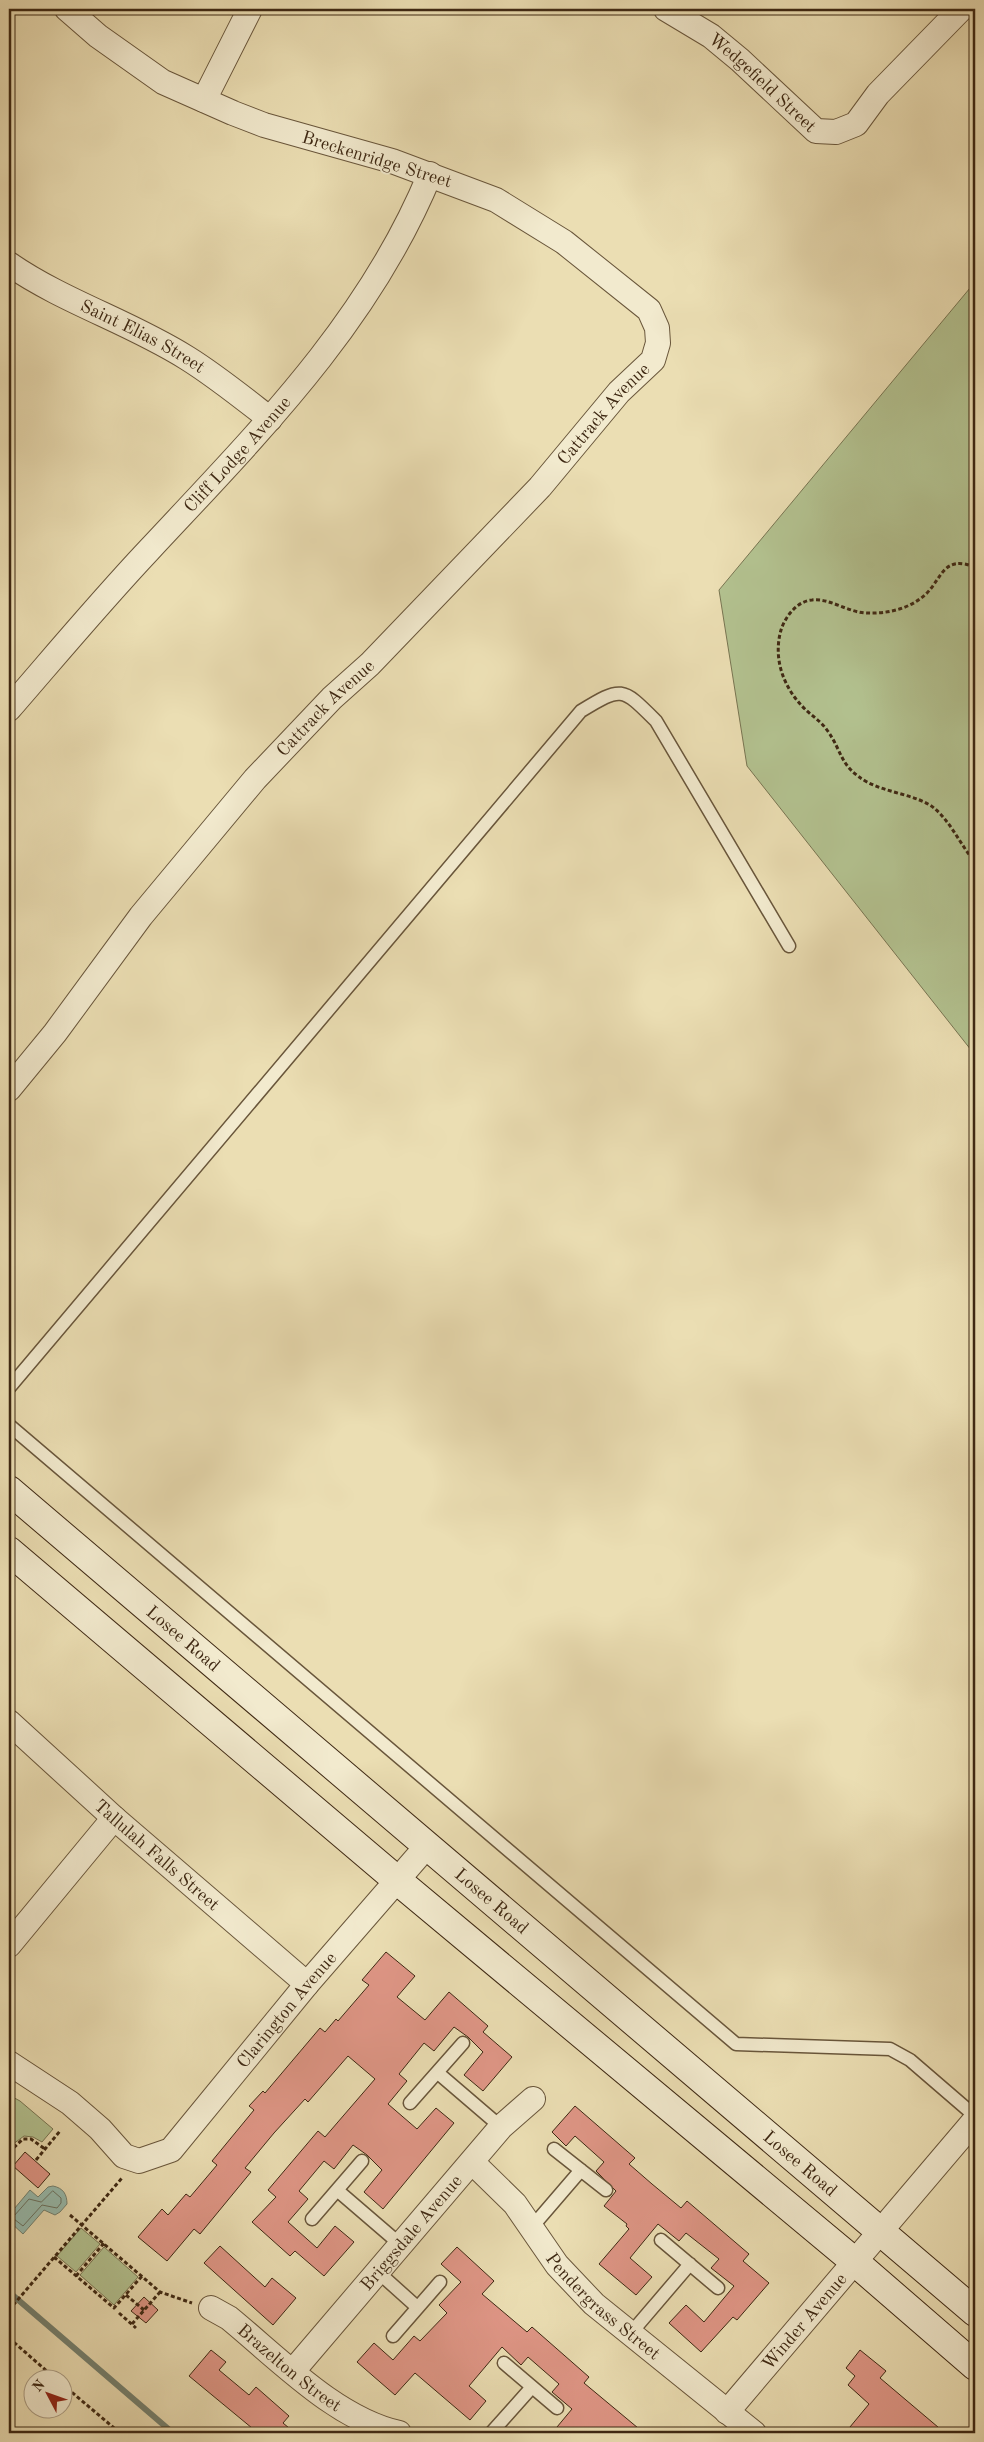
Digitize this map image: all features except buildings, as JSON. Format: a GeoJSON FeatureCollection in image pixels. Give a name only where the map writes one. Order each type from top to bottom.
{"type":"FeatureCollection","features":[{"type":"Feature","properties":{"kind":"main road","name":"Losee Road"},"geometry":{"type":"LineString","coordinates":[[9,1490],[426,1847],[975,2312]]}},
{"type":"Feature","properties":{"kind":"main road"},"geometry":{"type":"LineString","coordinates":[[9,1551],[398,1881],[855,2262],[975,2366]]}},
{"type":"Feature","properties":{"kind":"street","name":"Breckenridge Street"},"geometry":{"type":"LineString","coordinates":[[67,9],[128,58],[164,82],[204,100],[264,125],[355,149],[430,174],[496,200],[564,242],[649,310],[656,328],[658,343]]}},
{"type":"Feature","properties":{"kind":"street"},"geometry":{"type":"LineString","coordinates":[[204,100],[250,9]]}},
{"type":"Feature","properties":{"kind":"street","name":"Wedgefield Street"},"geometry":{"type":"LineString","coordinates":[[666,9],[711,36],[766,82],[816,131],[836,132],[856,124],[878,94],[961,9]]}},
{"type":"Feature","properties":{"kind":"street","name":"Cliff Lodge Avenue"},"geometry":{"type":"LineString","coordinates":[[9,709],[68,639],[301,384],[374,284],[413,215],[430,174]]}},
{"type":"Feature","properties":{"kind":"street","name":"Saint Elias Street"},"geometry":{"type":"LineString","coordinates":[[9,264],[92,310],[120,322],[187,358],[270,420]]}},
{"type":"Feature","properties":{"kind":"street","name":"Cattrack Avenue"},"geometry":{"type":"LineString","coordinates":[[9,1090],[141,916],[254,779],[332,698],[382,651],[540,487],[619,392],[652,360],[658,343]]}},
{"type":"Feature","properties":{"kind":"street","name":"Tallulah Falls Street"},"geometry":{"type":"LineString","coordinates":[[9,1722],[114,1818],[307,1984]]}},
{"type":"Feature","properties":{"kind":"street"},"geometry":{"type":"LineString","coordinates":[[9,1945],[114,1818]]}},
{"type":"Feature","properties":{"kind":"street","name":"Clarington Avenue"},"geometry":{"type":"LineString","coordinates":[[139,2161],[172,2150],[307,1984],[426,1847]]}},
{"type":"Feature","properties":{"kind":"street"},"geometry":{"type":"LineString","coordinates":[[9,2063],[70,2103],[100,2129],[124,2156],[139,2161]]}},
{"type":"Feature","properties":{"kind":"street","name":"Briggsdale Avenue"},"geometry":{"type":"LineString","coordinates":[[293,2371],[501,2127],[533,2099]]}},
{"type":"Feature","properties":{"kind":"street","name":"Winder Avenue"},"geometry":{"type":"LineString","coordinates":[[727,2412],[975,2120]]}},
{"type":"Feature","properties":{"kind":"street","name":"Pendergrass Street"},"geometry":{"type":"LineString","coordinates":[[472,2162],[515,2204],[557,2265],[575,2286],[594,2304],[754,2433]]}},
{"type":"Feature","properties":{"kind":"street","name":"Brazelton Street"},"geometry":{"type":"LineString","coordinates":[[211,2308],[229,2318],[346,2412],[370,2425],[396,2433]]}},
{"type":"Feature","properties":{"kind":"lane"},"geometry":{"type":"LineString","coordinates":[[9,1388],[581,712],[611,693],[631,696],[656,721],[789,946]]}},
{"type":"Feature","properties":{"kind":"lane"},"geometry":{"type":"LineString","coordinates":[[9,1425],[736,2044],[890,2049],[910,2060],[975,2116]]}},
{"type":"Feature","properties":{"kind":"lane"},"geometry":{"type":"LineString","coordinates":[[410,2103],[463,2043]]}},
{"type":"Feature","properties":{"kind":"lane"},"geometry":{"type":"LineString","coordinates":[[438,2073],[501,2127]]}},
{"type":"Feature","properties":{"kind":"lane"},"geometry":{"type":"LineString","coordinates":[[554,2149],[606,2190]]}},
{"type":"Feature","properties":{"kind":"lane"},"geometry":{"type":"LineString","coordinates":[[312,2219],[362,2161]]}},
{"type":"Feature","properties":{"kind":"lane"},"geometry":{"type":"LineString","coordinates":[[532,2227],[581,2170]]}},
{"type":"Feature","properties":{"kind":"lane"},"geometry":{"type":"LineString","coordinates":[[337,2190],[401,2244]]}},
{"type":"Feature","properties":{"kind":"lane"},"geometry":{"type":"LineString","coordinates":[[661,2240],[718,2288]]}},
{"type":"Feature","properties":{"kind":"lane"},"geometry":{"type":"LineString","coordinates":[[631,2333],[690,2264]]}},
{"type":"Feature","properties":{"kind":"lane"},"geometry":{"type":"LineString","coordinates":[[378,2272],[418,2307]]}},
{"type":"Feature","properties":{"kind":"lane"},"geometry":{"type":"LineString","coordinates":[[393,2336],[440,2282]]}},
{"type":"Feature","properties":{"kind":"lane"},"geometry":{"type":"LineString","coordinates":[[504,2363],[557,2408]]}},
{"type":"Feature","properties":{"kind":"lane"},"geometry":{"type":"LineString","coordinates":[[491,2433],[532,2387]]}},
{"type":"Feature","properties":{"kind":"path"},"geometry":{"type":"LineString","coordinates":[[975,567],[962,564],[947,567],[920,599],[904,608],[888,612],[859,613],[825,600],[803,602],[795,607],[782,625],[777,649],[778,664],[788,686],[800,705],[826,728],[844,764],[868,782],[933,807],[975,862]]}},
{"type":"Feature","properties":{"kind":"path"},"geometry":{"type":"LineString","coordinates":[[36,2160],[60,2131]]}},
{"type":"Feature","properties":{"kind":"path"},"geometry":{"type":"LineString","coordinates":[[9,2152],[23,2139],[31,2140],[46,2149]]}},
{"type":"Feature","properties":{"kind":"path"},"geometry":{"type":"LineString","coordinates":[[9,2310],[81,2224],[139,2161]]}},
{"type":"Feature","properties":{"kind":"path"},"geometry":{"type":"LineString","coordinates":[[70,2215],[160,2292],[211,2308]]}},
{"type":"Feature","properties":{"kind":"path"},"geometry":{"type":"LineString","coordinates":[[76,2276],[104,2243]]}},
{"type":"Feature","properties":{"kind":"path"},"geometry":{"type":"LineString","coordinates":[[54,2257],[114,2308],[142,2276]]}},
{"type":"Feature","properties":{"kind":"path"},"geometry":{"type":"LineString","coordinates":[[132,2324],[160,2292]]}},
{"type":"Feature","properties":{"kind":"path"},"geometry":{"type":"LineString","coordinates":[[126,2295],[144,2310]]}},
{"type":"Feature","properties":{"kind":"path"},"geometry":{"type":"LineString","coordinates":[[119,2313],[136,2328]]}},
{"type":"Feature","properties":{"kind":"path"},"geometry":{"type":"LineString","coordinates":[[9,2338],[46,2370]]}},
{"type":"Feature","properties":{"kind":"path"},"geometry":{"type":"LineString","coordinates":[[72,2392],[120,2433]]}},
{"type":"Feature","properties":{"kind":"green space"},"geometry":{"type":"Polygon","coordinates":[[[975,282],[975,1055],[747,766],[719,590],[975,282]]]}},
{"type":"Feature","properties":{"kind":"green space"},"geometry":{"type":"Polygon","coordinates":[[[9,2095],[20,2101],[53,2129],[42,2142],[33,2137],[24,2136],[9,2147],[9,2095]]]}},
{"type":"Feature","properties":{"kind":"green space"},"geometry":{"type":"Polygon","coordinates":[[[81,2228],[100,2244],[76,2272],[57,2256],[81,2228]]]}},
{"type":"Feature","properties":{"kind":"green space"},"geometry":{"type":"Polygon","coordinates":[[[104,2247],[138,2277],[114,2305],[80,2275],[104,2247]]]}},
{"type":"Feature","properties":{"kind":"water"},"geometry":{"type":"Polygon","coordinates":[[[53,2186],[64,2192],[67,2204],[55,2215],[44,2210],[23,2234],[9,2221],[9,2215],[30,2190],[38,2197],[48,2187],[53,2186]]]}},
{"type":"Feature","properties":{"kind":"waterway"},"geometry":{"type":"LineString","coordinates":[[9,2292],[173,2433]]}}]}
